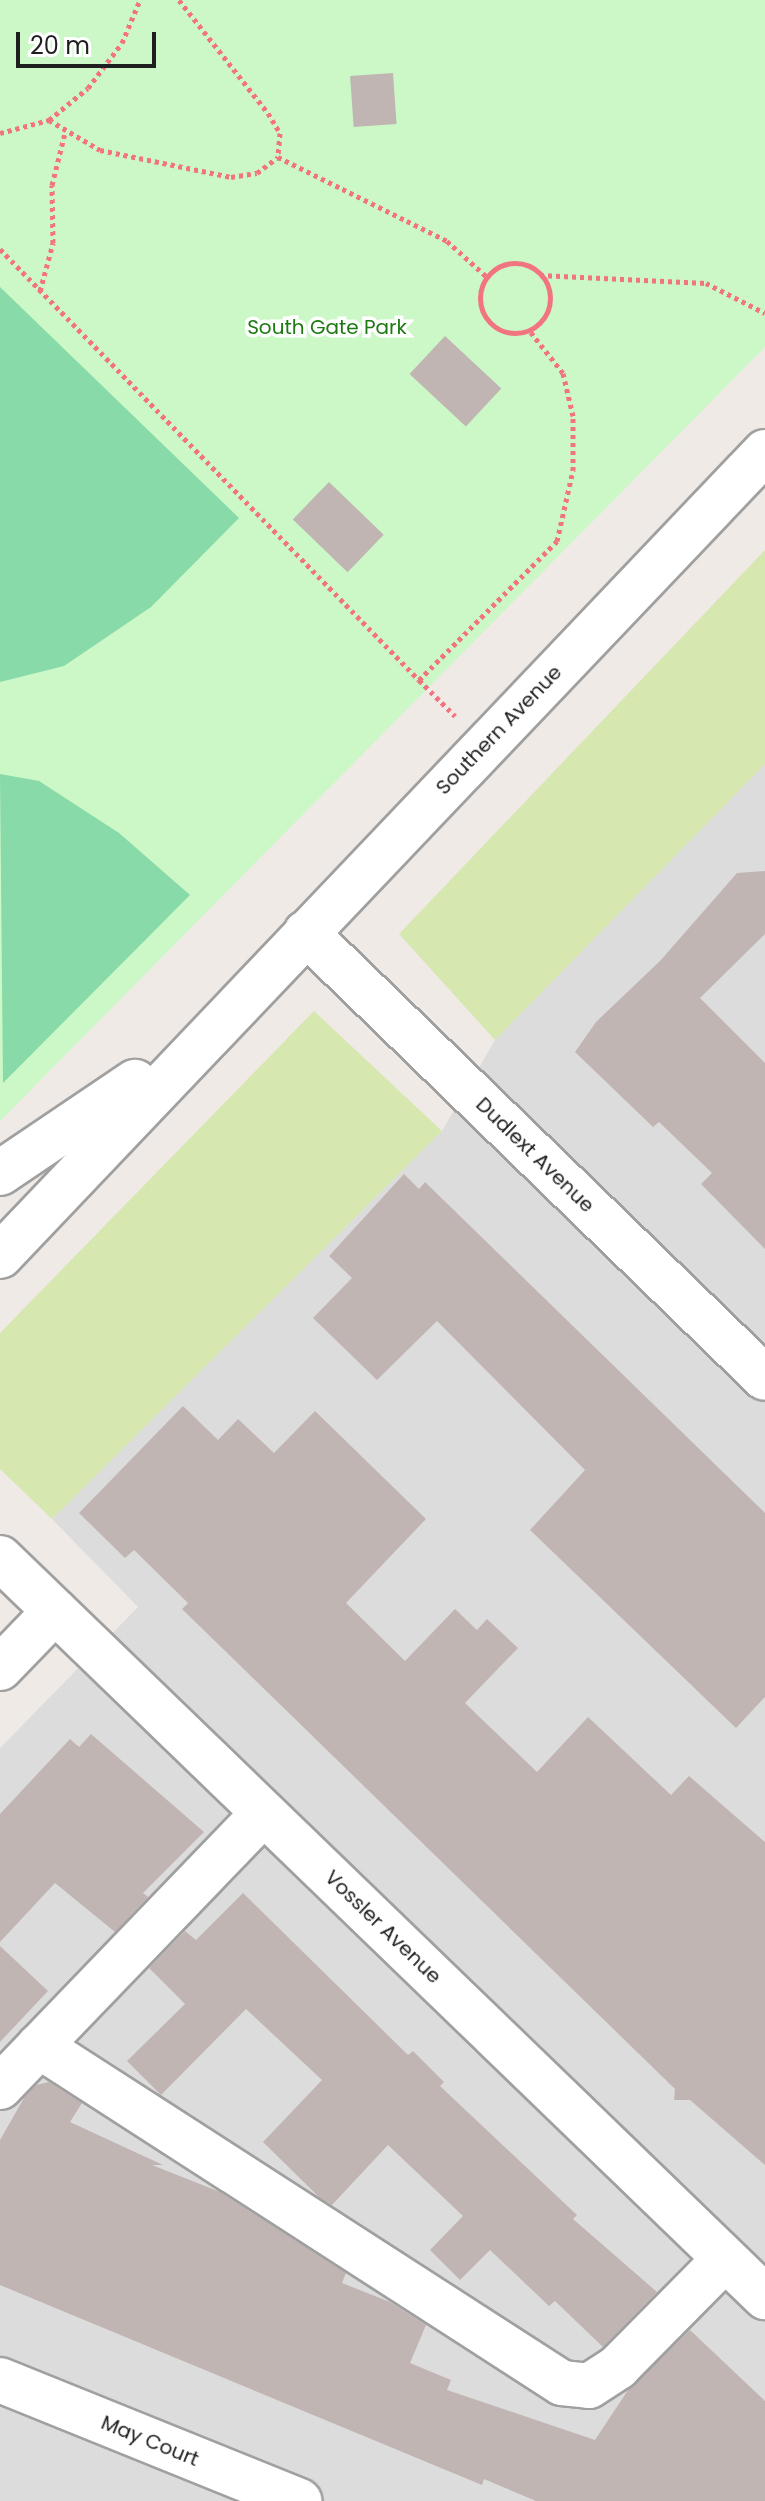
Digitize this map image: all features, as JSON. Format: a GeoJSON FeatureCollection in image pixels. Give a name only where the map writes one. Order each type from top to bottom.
{"type":"FeatureCollection","features":[{"type":"Feature","properties":{"kind":"street","name":"Southern Avenue"},"geometry":{"type":"LineString","coordinates":[[0,1256],[233,1009],[763,459]]}},
{"type":"Feature","properties":{"kind":"street","name":"Dudlext Avenue"},"geometry":{"type":"LineString","coordinates":[[306,933],[765,1378]]}},
{"type":"Feature","properties":{"kind":"street","name":"Southern Avenue"},"geometry":{"type":"LineString","coordinates":[[0,1173],[92,1115],[233,1009]]}},
{"type":"Feature","properties":{"kind":"street","name":"Vossler Avenue"},"geometry":{"type":"LineString","coordinates":[[0,1558],[765,2297]]}},
{"type":"Feature","properties":{"kind":"street"},"geometry":{"type":"LineString","coordinates":[[0,1668],[55,1611]]}},
{"type":"Feature","properties":{"kind":"street"},"geometry":{"type":"LineString","coordinates":[[0,2087],[264,1813]]}},
{"type":"Feature","properties":{"kind":"street"},"geometry":{"type":"LineString","coordinates":[[39,2046],[562,2383],[589,2386],[618,2367],[725,2259]]}},
{"type":"Feature","properties":{"kind":"street","name":"May Court"},"geometry":{"type":"LineString","coordinates":[[0,2380],[299,2501]]}},
{"type":"Feature","properties":{"kind":"path"},"geometry":{"type":"LineString","coordinates":[[0,133],[49,120],[88,88],[122,43],[140,0]]}},
{"type":"Feature","properties":{"kind":"path"},"geometry":{"type":"LineString","coordinates":[[49,120],[65,133],[100,150],[231,177],[257,173],[278,157],[280,133],[268,113],[179,0]]}},
{"type":"Feature","properties":{"kind":"path"},"geometry":{"type":"LineString","coordinates":[[40,291],[53,243],[52,185],[65,133]]}},
{"type":"Feature","properties":{"kind":"path"},"geometry":{"type":"LineString","coordinates":[[278,157],[447,241],[487,277]]}},
{"type":"Feature","properties":{"kind":"path"},"geometry":{"type":"LineString","coordinates":[[0,249],[419,680],[557,541],[573,470],[573,416],[563,373],[529,330]]}},
{"type":"Feature","properties":{"kind":"path"},"geometry":{"type":"LineString","coordinates":[[540,275],[549,305],[529,330],[507,333],[488,321],[480,299],[487,277],[513,264],[540,275],[706,283],[765,313]]}},
{"type":"Feature","properties":{"kind":"shaded area"},"geometry":{"type":"Polygon","coordinates":[[[765,764],[765,2501],[0,2501],[0,1748],[138,1607],[52,1519],[442,1131],[495,1040],[765,764]]]}},
{"type":"Feature","properties":{"kind":"green space","name":"South Gate Park"},"geometry":{"type":"Polygon","coordinates":[[[0,0],[765,0],[765,347],[0,1121],[0,0]]]}},
{"type":"Feature","properties":{"kind":"green space"},"geometry":{"type":"Polygon","coordinates":[[[0,287],[239,518],[151,607],[64,666],[0,682],[0,287]]]}},
{"type":"Feature","properties":{"kind":"green space"},"geometry":{"type":"Polygon","coordinates":[[[765,550],[765,764],[495,1040],[399,934],[765,550]]]}},
{"type":"Feature","properties":{"kind":"green space"},"geometry":{"type":"Polygon","coordinates":[[[0,774],[39,781],[119,833],[190,895],[3,1083],[0,774]]]}},
{"type":"Feature","properties":{"kind":"green space"},"geometry":{"type":"Polygon","coordinates":[[[314,1011],[442,1131],[52,1519],[0,1469],[0,1333],[314,1011]]]}},
{"type":"Feature","properties":{"kind":"building"},"geometry":{"type":"Polygon","coordinates":[[[393,73],[397,124],[354,127],[350,76],[393,73]]]}},
{"type":"Feature","properties":{"kind":"building"},"geometry":{"type":"Polygon","coordinates":[[[445,336],[501,389],[466,427],[410,374],[445,336]]]}},
{"type":"Feature","properties":{"kind":"building"},"geometry":{"type":"Polygon","coordinates":[[[329,482],[384,535],[348,572],[293,519],[329,482]]]}},
{"type":"Feature","properties":{"kind":"building"},"geometry":{"type":"Polygon","coordinates":[[[765,871],[765,934],[700,998],[765,1063],[765,1249],[701,1184],[712,1173],[659,1122],[653,1127],[575,1052],[596,1022],[660,961],[737,873],[765,871]]]}},
{"type":"Feature","properties":{"kind":"building"},"geometry":{"type":"Polygon","coordinates":[[[404,1174],[419,1189],[425,1182],[765,1513],[765,1697],[736,1728],[530,1530],[585,1470],[437,1321],[377,1380],[313,1318],[352,1278],[329,1256],[404,1174]]]}},
{"type":"Feature","properties":{"kind":"building"},"geometry":{"type":"Polygon","coordinates":[[[183,1406],[218,1440],[238,1419],[274,1453],[315,1411],[426,1519],[346,1603],[405,1661],[455,1609],[477,1630],[487,1619],[518,1648],[465,1703],[537,1772],[588,1717],[671,1795],[689,1776],[765,1842],[765,2165],[690,2100],[674,2100],[675,2089],[182,1609],[188,1603],[134,1550],[125,1558],[79,1513],[183,1406]]]}},
{"type":"Feature","properties":{"kind":"building"},"geometry":{"type":"Polygon","coordinates":[[[91,1734],[204,1832],[143,1893],[148,1897],[115,1932],[55,1883],[0,1942],[0,1814],[70,1739],[79,1747],[91,1734]]]}},
{"type":"Feature","properties":{"kind":"building"},"geometry":{"type":"Polygon","coordinates":[[[243,1893],[408,2055],[413,2051],[444,2082],[440,2086],[577,2215],[573,2219],[657,2292],[603,2347],[555,2301],[549,2306],[490,2250],[460,2280],[430,2250],[463,2216],[388,2145],[332,2205],[320,2198],[263,2142],[322,2080],[246,2009],[161,2095],[127,2061],[185,2004],[149,1968],[185,1931],[196,1940],[243,1893]]]}},
{"type":"Feature","properties":{"kind":"building"},"geometry":{"type":"Polygon","coordinates":[[[0,1946],[48,1991],[0,2042],[0,1946]]]}},
{"type":"Feature","properties":{"kind":"building"},"geometry":{"type":"Polygon","coordinates":[[[49,2082],[82,2103],[70,2122],[163,2165],[152,2165],[220,2192],[346,2273],[342,2283],[390,2302],[426,2325],[410,2363],[451,2380],[447,2390],[595,2440],[628,2390],[690,2330],[765,2401],[765,2501],[536,2501],[484,2479],[482,2485],[0,2285],[0,2140],[24,2098],[36,2085],[49,2082]]]}}]}
